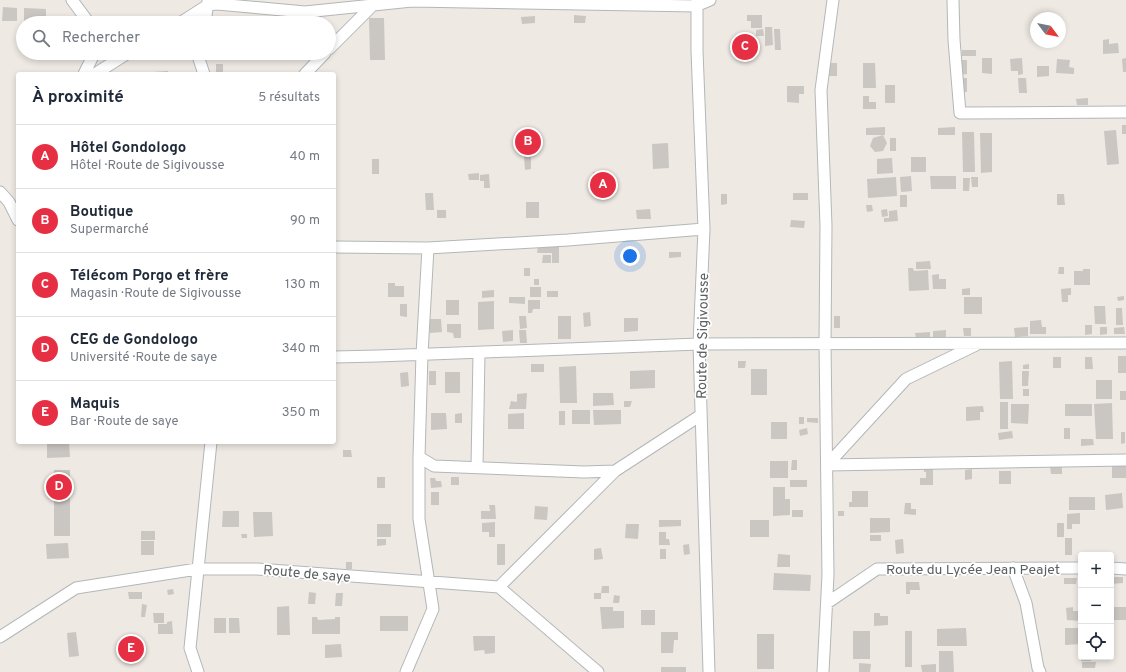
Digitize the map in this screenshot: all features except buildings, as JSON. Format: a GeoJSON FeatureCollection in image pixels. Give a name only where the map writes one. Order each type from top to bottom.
{"type":"FeatureCollection","features":[{"type":"Feature","properties":{"kind":"street"},"geometry":{"type":"LineString","coordinates":[[72,0],[84,16]]}},
{"type":"Feature","properties":{"kind":"street"},"geometry":{"type":"LineString","coordinates":[[189,16],[208,2],[305,12],[374,3],[412,1],[696,3],[710,0]]}},
{"type":"Feature","properties":{"kind":"street"},"geometry":{"type":"LineString","coordinates":[[823,672],[828,575],[825,344],[826,226],[821,90],[833,0]]}},
{"type":"Feature","properties":{"kind":"street"},"geometry":{"type":"LineString","coordinates":[[953,0],[954,40],[960,113],[1126,112]]}},
{"type":"Feature","properties":{"kind":"street"},"geometry":{"type":"LineString","coordinates":[[206,16],[208,2]]}},
{"type":"Feature","properties":{"kind":"street"},"geometry":{"type":"LineString","coordinates":[[336,42],[374,3]]}},
{"type":"Feature","properties":{"kind":"street","name":"Route de Sigivousse"},"geometry":{"type":"LineString","coordinates":[[696,3],[704,230],[699,344],[709,672]]}},
{"type":"Feature","properties":{"kind":"street"},"geometry":{"type":"LineString","coordinates":[[85,72],[91,60]]}},
{"type":"Feature","properties":{"kind":"street"},"geometry":{"type":"LineString","coordinates":[[98,72],[117,60]]}},
{"type":"Feature","properties":{"kind":"street"},"geometry":{"type":"LineString","coordinates":[[199,60],[203,72]]}},
{"type":"Feature","properties":{"kind":"street"},"geometry":{"type":"LineString","coordinates":[[307,72],[318,60]]}},
{"type":"Feature","properties":{"kind":"street"},"geometry":{"type":"LineString","coordinates":[[0,192],[9,202],[16,216]]}},
{"type":"Feature","properties":{"kind":"street"},"geometry":{"type":"LineString","coordinates":[[336,247],[428,248],[704,230]]}},
{"type":"Feature","properties":{"kind":"street"},"geometry":{"type":"LineString","coordinates":[[406,672],[433,609],[419,519],[422,354],[428,248]]}},
{"type":"Feature","properties":{"kind":"street"},"geometry":{"type":"LineString","coordinates":[[336,357],[699,344],[1126,343]]}},
{"type":"Feature","properties":{"kind":"street"},"geometry":{"type":"LineString","coordinates":[[827,465],[906,379],[979,344]]}},
{"type":"Feature","properties":{"kind":"street"},"geometry":{"type":"LineString","coordinates":[[478,467],[479,352]]}},
{"type":"Feature","properties":{"kind":"street"},"geometry":{"type":"LineString","coordinates":[[598,672],[499,587],[615,471],[701,415]]}},
{"type":"Feature","properties":{"kind":"street"},"geometry":{"type":"LineString","coordinates":[[198,672],[190,648],[210,444]]}},
{"type":"Feature","properties":{"kind":"street"},"geometry":{"type":"LineString","coordinates":[[419,457],[434,466],[584,472],[615,471]]}},
{"type":"Feature","properties":{"kind":"street"},"geometry":{"type":"LineString","coordinates":[[827,465],[1126,460]]}},
{"type":"Feature","properties":{"kind":"street"},"geometry":{"type":"LineString","coordinates":[[1013,568],[1026,603],[1040,672]]}},
{"type":"Feature","properties":{"kind":"street","name":"Route du Lycée Jean Peajet"},"geometry":{"type":"LineString","coordinates":[[827,603],[877,569],[1078,568]]}},
{"type":"Feature","properties":{"kind":"street"},"geometry":{"type":"LineString","coordinates":[[1114,568],[1126,568]]}},
{"type":"Feature","properties":{"kind":"street","name":"Route de saye"},"geometry":{"type":"LineString","coordinates":[[0,637],[76,588],[197,569],[257,569],[429,583],[499,587]]}},
{"type":"Feature","properties":{"kind":"place","name":"Télécom Porgo et frère"},"geometry":{"type":"Point","coordinates":[745,47]}},
{"type":"Feature","properties":{"kind":"place","name":"Boutique"},"geometry":{"type":"Point","coordinates":[528,142]}},
{"type":"Feature","properties":{"kind":"place","name":"Hôtel Gondologo"},"geometry":{"type":"Point","coordinates":[603,185]}},
{"type":"Feature","properties":{"kind":"place","name":"CEG de Gondologo"},"geometry":{"type":"Point","coordinates":[59,487]}},
{"type":"Feature","properties":{"kind":"place","name":"Maquis"},"geometry":{"type":"Point","coordinates":[131,649]}}]}
